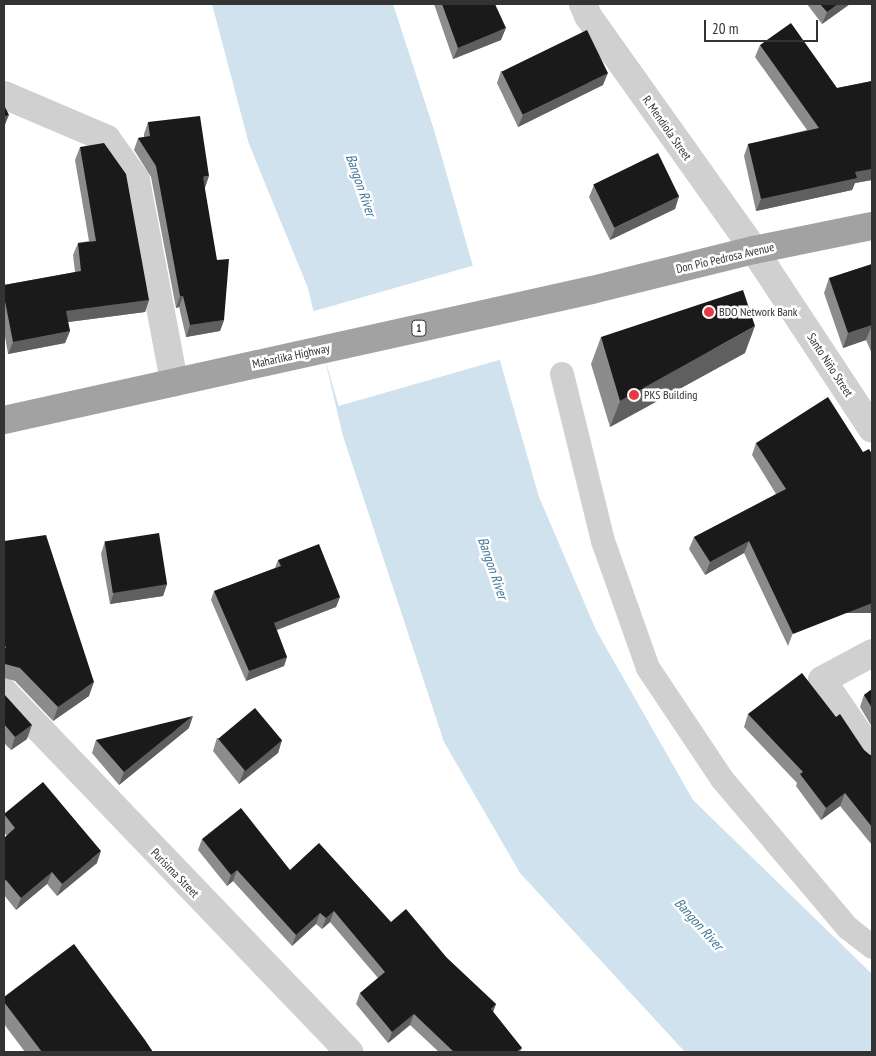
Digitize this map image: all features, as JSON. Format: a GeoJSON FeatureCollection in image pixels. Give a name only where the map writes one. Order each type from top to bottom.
{"type":"FeatureCollection","features":[{"type":"Feature","properties":{"kind":"highway","name":"Don Pio Pedrosa Avenue"},"geometry":{"type":"LineString","coordinates":[[579,293],[754,250],[872,226]]}},
{"type":"Feature","properties":{"kind":"highway","name":"Maharlika Highway"},"geometry":{"type":"LineString","coordinates":[[4,420],[579,293]]}},
{"type":"Feature","properties":{"kind":"street","name":"R. Mendiola Street"},"geometry":{"type":"LineString","coordinates":[[583,4],[594,24],[754,250]]}},
{"type":"Feature","properties":{"kind":"street"},"geometry":{"type":"LineString","coordinates":[[4,95],[107,139],[136,180],[174,382]]}},
{"type":"Feature","properties":{"kind":"street","name":"Santo Niño Street"},"geometry":{"type":"LineString","coordinates":[[754,250],[872,429]]}},
{"type":"Feature","properties":{"kind":"street"},"geometry":{"type":"LineString","coordinates":[[562,374],[603,540],[648,668],[722,779],[848,928],[872,947]]}},
{"type":"Feature","properties":{"kind":"street"},"geometry":{"type":"LineString","coordinates":[[872,653],[822,680],[872,753]]}},
{"type":"Feature","properties":{"kind":"street","name":"Purisima Street"},"geometry":{"type":"LineString","coordinates":[[4,692],[349,1052]]}},
{"type":"Feature","properties":{"kind":"water","name":"Bangon River"},"geometry":{"type":"Polygon","coordinates":[[[212,4],[393,4],[434,130],[539,497],[596,630],[693,800],[872,974],[872,1052],[685,1052],[520,873],[444,742],[343,436],[308,288],[249,144],[212,4]]]}},
{"type":"Feature","properties":{"kind":"pier"},"geometry":{"type":"Polygon","coordinates":[[[475,265],[502,359],[339,406],[312,312],[475,265]]]}},
{"type":"Feature","properties":{"kind":"building"},"geometry":{"type":"Polygon","coordinates":[[[442,4],[495,4],[506,28],[458,48],[442,4]]]}},
{"type":"Feature","properties":{"kind":"building"},"geometry":{"type":"Polygon","coordinates":[[[820,4],[838,4],[827,12],[820,4]]]}},
{"type":"Feature","properties":{"kind":"building"},"geometry":{"type":"Polygon","coordinates":[[[791,23],[837,88],[872,81],[872,169],[855,172],[857,178],[761,199],[748,144],[819,128],[760,45],[791,23]]]}},
{"type":"Feature","properties":{"kind":"building"},"geometry":{"type":"Polygon","coordinates":[[[587,30],[608,73],[523,115],[502,72],[587,30]]]}},
{"type":"Feature","properties":{"kind":"building"},"geometry":{"type":"Polygon","coordinates":[[[4,105],[9,115],[4,117],[4,105]]]}},
{"type":"Feature","properties":{"kind":"building"},"geometry":{"type":"Polygon","coordinates":[[[200,116],[209,176],[203,177],[217,260],[229,259],[224,320],[190,325],[183,296],[180,296],[156,166],[138,138],[150,136],[148,122],[200,116]]]}},
{"type":"Feature","properties":{"kind":"building"},"geometry":{"type":"Polygon","coordinates":[[[104,143],[126,174],[149,300],[66,311],[70,331],[13,342],[4,296],[4,285],[81,271],[78,243],[96,241],[80,147],[104,143]]]}},
{"type":"Feature","properties":{"kind":"building"},"geometry":{"type":"Polygon","coordinates":[[[658,153],[679,196],[614,228],[593,185],[658,153]]]}},
{"type":"Feature","properties":{"kind":"building"},"geometry":{"type":"Polygon","coordinates":[[[872,264],[872,325],[848,333],[829,278],[872,264]]]}},
{"type":"Feature","properties":{"kind":"building"},"geometry":{"type":"Polygon","coordinates":[[[743,290],[755,326],[620,401],[601,337],[743,290]]]}},
{"type":"Feature","properties":{"kind":"building"},"geometry":{"type":"Polygon","coordinates":[[[828,397],[863,452],[869,449],[872,454],[872,603],[793,634],[749,541],[710,562],[694,537],[786,489],[756,443],[828,397]]]}},
{"type":"Feature","properties":{"kind":"building"},"geometry":{"type":"Polygon","coordinates":[[[159,533],[167,584],[113,593],[105,542],[159,533]]]}},
{"type":"Feature","properties":{"kind":"building"},"geometry":{"type":"Polygon","coordinates":[[[46,535],[94,682],[58,707],[20,668],[4,664],[4,650],[6,647],[4,645],[4,541],[46,535]]]}},
{"type":"Feature","properties":{"kind":"building"},"geometry":{"type":"Polygon","coordinates":[[[319,544],[340,597],[274,623],[287,657],[249,671],[214,591],[281,566],[278,560],[319,544]]]}},
{"type":"Feature","properties":{"kind":"building"},"geometry":{"type":"Polygon","coordinates":[[[802,673],[836,717],[840,714],[864,750],[872,755],[872,827],[845,793],[826,808],[800,774],[803,772],[748,714],[802,673]]]}},
{"type":"Feature","properties":{"kind":"building"},"geometry":{"type":"Polygon","coordinates":[[[872,689],[872,708],[864,695],[872,689]]]}},
{"type":"Feature","properties":{"kind":"building"},"geometry":{"type":"Polygon","coordinates":[[[4,694],[32,725],[15,737],[4,724],[4,694]]]}},
{"type":"Feature","properties":{"kind":"building"},"geometry":{"type":"Polygon","coordinates":[[[255,708],[282,740],[245,771],[218,739],[255,708]]]}},
{"type":"Feature","properties":{"kind":"building"},"geometry":{"type":"Polygon","coordinates":[[[193,716],[124,772],[96,740],[193,716]]]}},
{"type":"Feature","properties":{"kind":"building"},"geometry":{"type":"Polygon","coordinates":[[[43,782],[101,851],[62,884],[52,872],[21,898],[6,880],[4,881],[4,838],[15,828],[4,814],[43,782]]]}},
{"type":"Feature","properties":{"kind":"building"},"geometry":{"type":"Polygon","coordinates":[[[241,808],[290,870],[319,843],[391,922],[406,909],[447,958],[496,1004],[491,1009],[522,1048],[516,1052],[454,1052],[414,1014],[392,1032],[360,993],[385,972],[334,911],[326,918],[320,913],[296,935],[237,870],[231,875],[202,839],[241,808]]]}},
{"type":"Feature","properties":{"kind":"building"},"geometry":{"type":"Polygon","coordinates":[[[74,944],[153,1052],[42,1052],[4,1002],[4,997],[74,944]]]}},
{"type":"Feature","properties":{"kind":"place","name":"BDO Network Bank"},"geometry":{"type":"Point","coordinates":[709,312]}},
{"type":"Feature","properties":{"kind":"place","name":"PKS Building"},"geometry":{"type":"Point","coordinates":[634,395]}}]}
